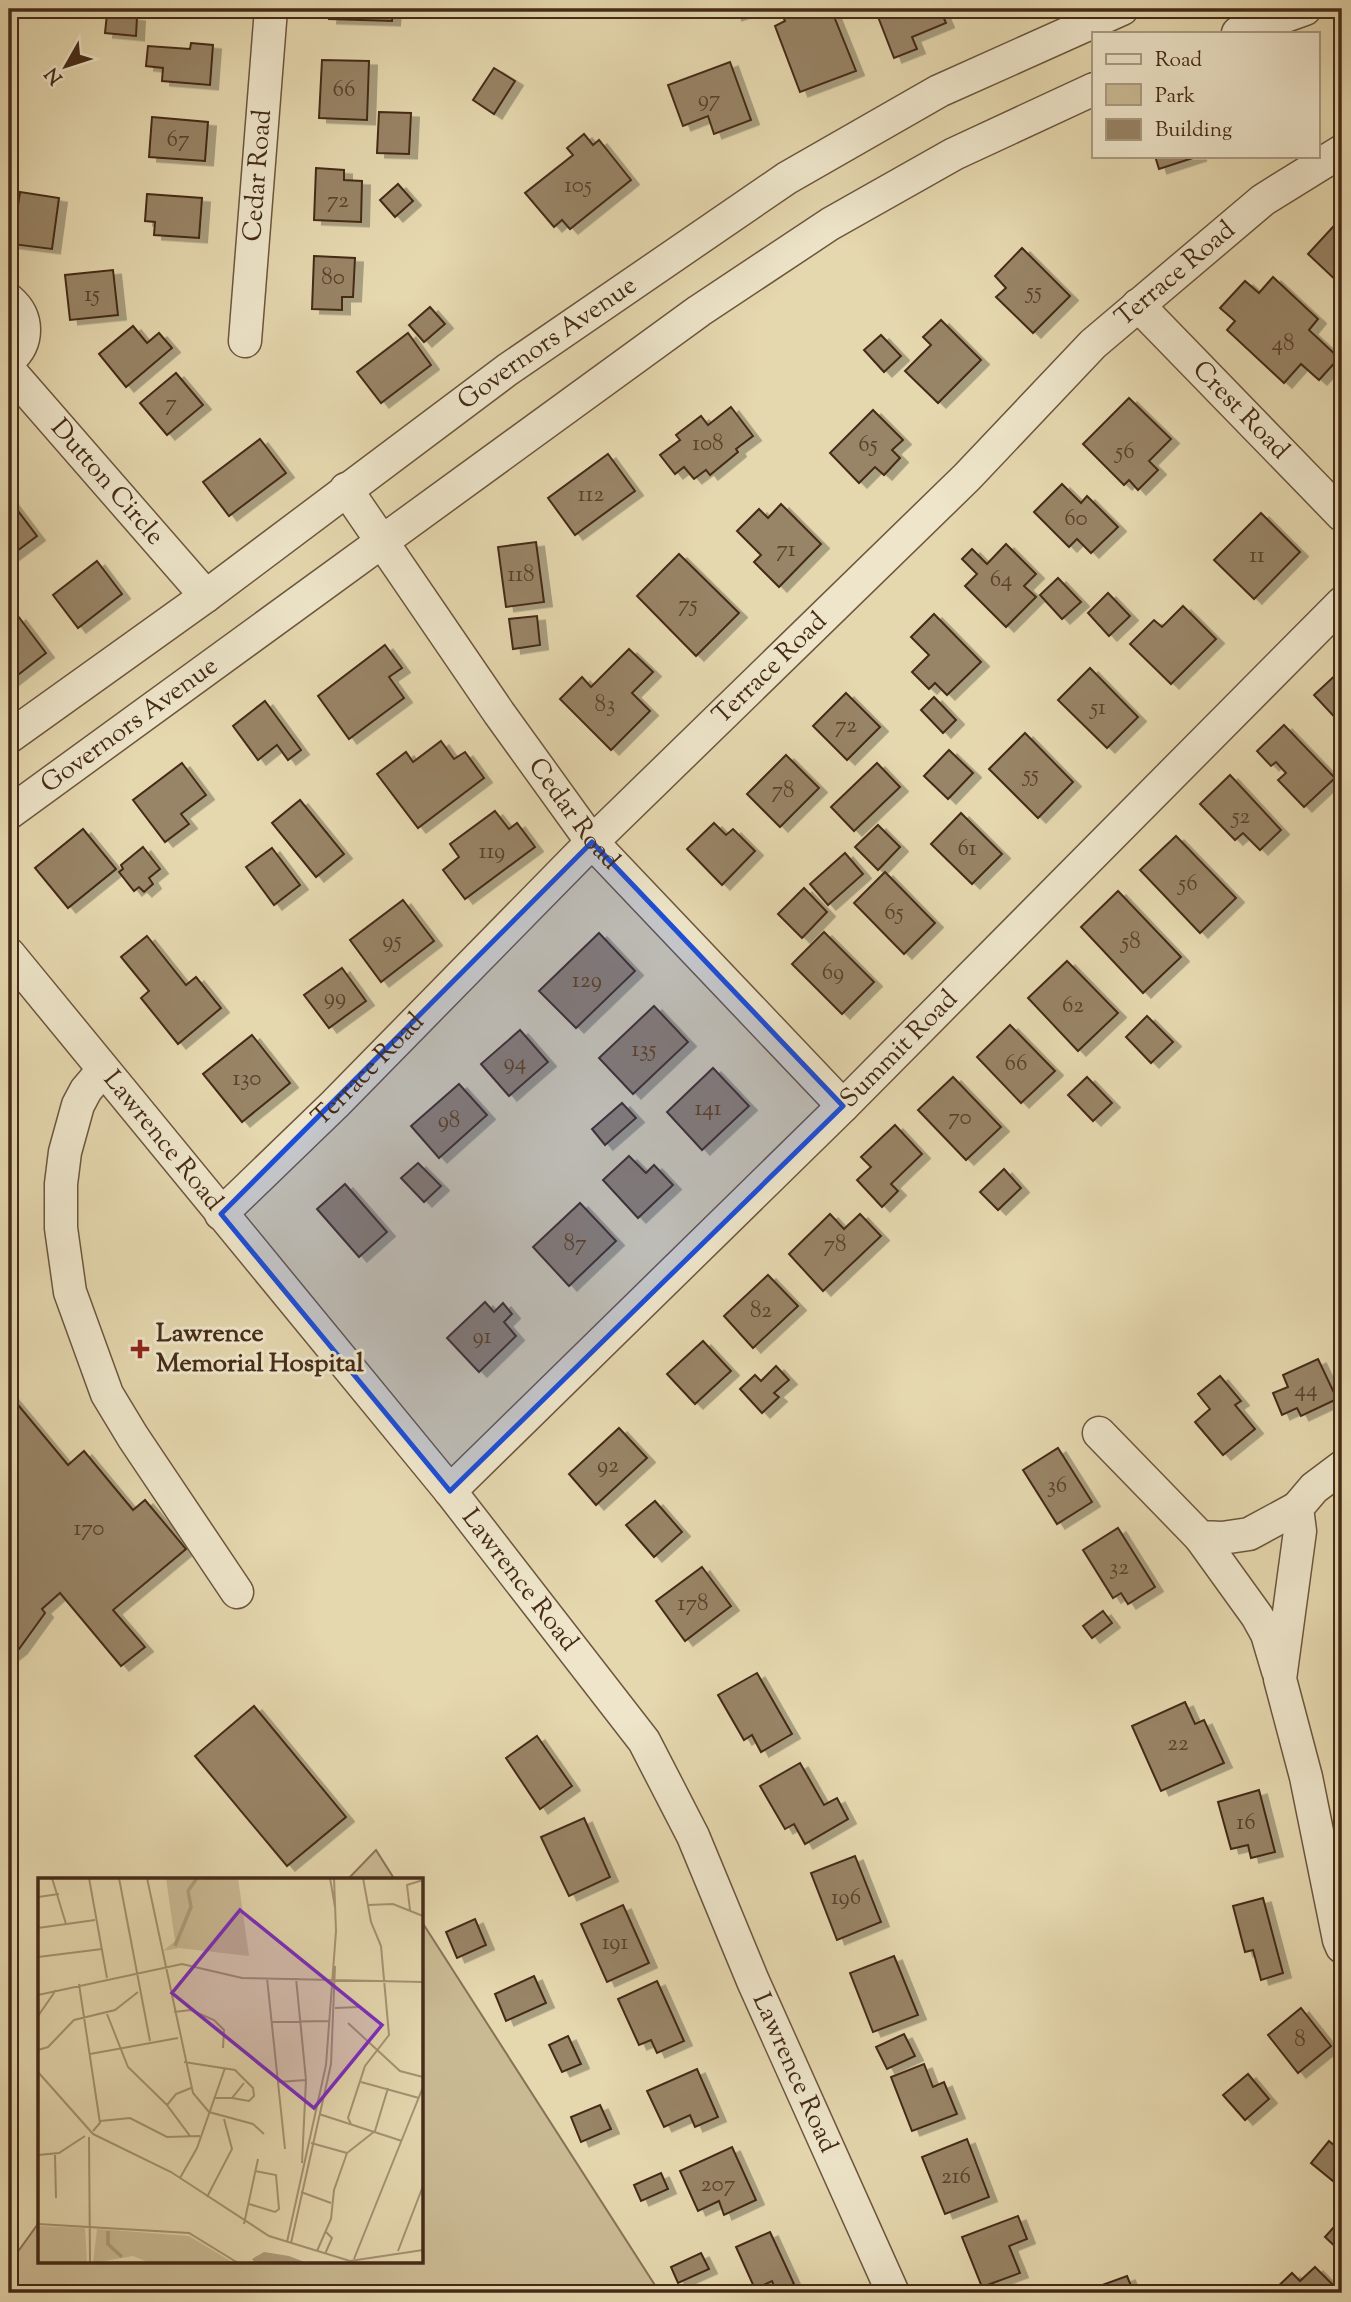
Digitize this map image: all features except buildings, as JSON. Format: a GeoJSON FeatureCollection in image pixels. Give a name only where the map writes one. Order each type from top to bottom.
{"type":"FeatureCollection","features":[{"type":"Feature","properties":{"kind":"street","name":"Cedar Road"},"geometry":{"type":"LineString","coordinates":[[246,341],[271,9]]}},
{"type":"Feature","properties":{"kind":"street","name":"Governors Avenue"},"geometry":{"type":"LineString","coordinates":[[9,737],[206,596],[507,370],[787,178],[939,90],[1122,9]]}},
{"type":"Feature","properties":{"kind":"street"},"geometry":{"type":"LineString","coordinates":[[1241,32],[1305,9]]}},
{"type":"Feature","properties":{"kind":"street","name":"Governors Avenue"},"geometry":{"type":"LineString","coordinates":[[9,813],[699,310],[830,223],[954,154],[1092,90]]}},
{"type":"Feature","properties":{"kind":"street","name":"Terrace Road"},"geometry":{"type":"LineString","coordinates":[[221,1214],[335,1104],[592,842],[967,477],[1093,344],[1263,200],[1342,151]]}},
{"type":"Feature","properties":{"kind":"street"},"geometry":{"type":"LineString","coordinates":[[9,300],[20,312],[25,326],[20,348],[9,360]]}},
{"type":"Feature","properties":{"kind":"street","name":"Crest Road"},"geometry":{"type":"LineString","coordinates":[[1138,305],[1342,516]]}},
{"type":"Feature","properties":{"kind":"street","name":"Dutton Circle"},"geometry":{"type":"LineString","coordinates":[[9,370],[206,596]]}},
{"type":"Feature","properties":{"kind":"street","name":"Cedar Road"},"geometry":{"type":"LineString","coordinates":[[346,489],[592,842],[843,1106]]}},
{"type":"Feature","properties":{"kind":"street","name":"Summit Road"},"geometry":{"type":"LineString","coordinates":[[450,1491],[843,1106],[1342,603]]}},
{"type":"Feature","properties":{"kind":"street","name":"Lawrence Road"},"geometry":{"type":"LineString","coordinates":[[9,954],[450,1491],[644,1741],[693,1836],[759,1993],[893,2293]]}},
{"type":"Feature","properties":{"kind":"street"},"geometry":{"type":"LineString","coordinates":[[103,1070],[86,1090],[78,1105],[65,1152],[61,1184],[61,1228],[70,1292],[107,1394],[237,1592]]}},
{"type":"Feature","properties":{"kind":"street"},"geometry":{"type":"LineString","coordinates":[[1100,1433],[1200,1537],[1267,1634],[1306,1777],[1342,1947]]}},
{"type":"Feature","properties":{"kind":"street"},"geometry":{"type":"LineString","coordinates":[[1200,1537],[1223,1538],[1250,1534],[1297,1507],[1314,1488],[1342,1467]]}},
{"type":"Feature","properties":{"kind":"street"},"geometry":{"type":"LineString","coordinates":[[1280,1679],[1300,1531],[1297,1507]]}},
{"type":"Feature","properties":{"kind":"highlighted area"},"geometry":{"type":"Polygon","coordinates":[[[592,842],[843,1106],[450,1491],[221,1214],[592,842]]]}},
{"type":"Feature","properties":{"kind":"green space"},"geometry":{"type":"Polygon","coordinates":[[[376,1850],[394,1878],[349,1878],[376,1850]]]}},
{"type":"Feature","properties":{"kind":"green space"},"geometry":{"type":"Polygon","coordinates":[[[424,1925],[660,2293],[9,2293],[9,2264],[38,2224],[38,2264],[424,2264],[424,1925]]]}},
{"type":"Feature","properties":{"kind":"place","name":"Lawrence Memorial Hospital"},"geometry":{"type":"Point","coordinates":[140,1349]}}]}
